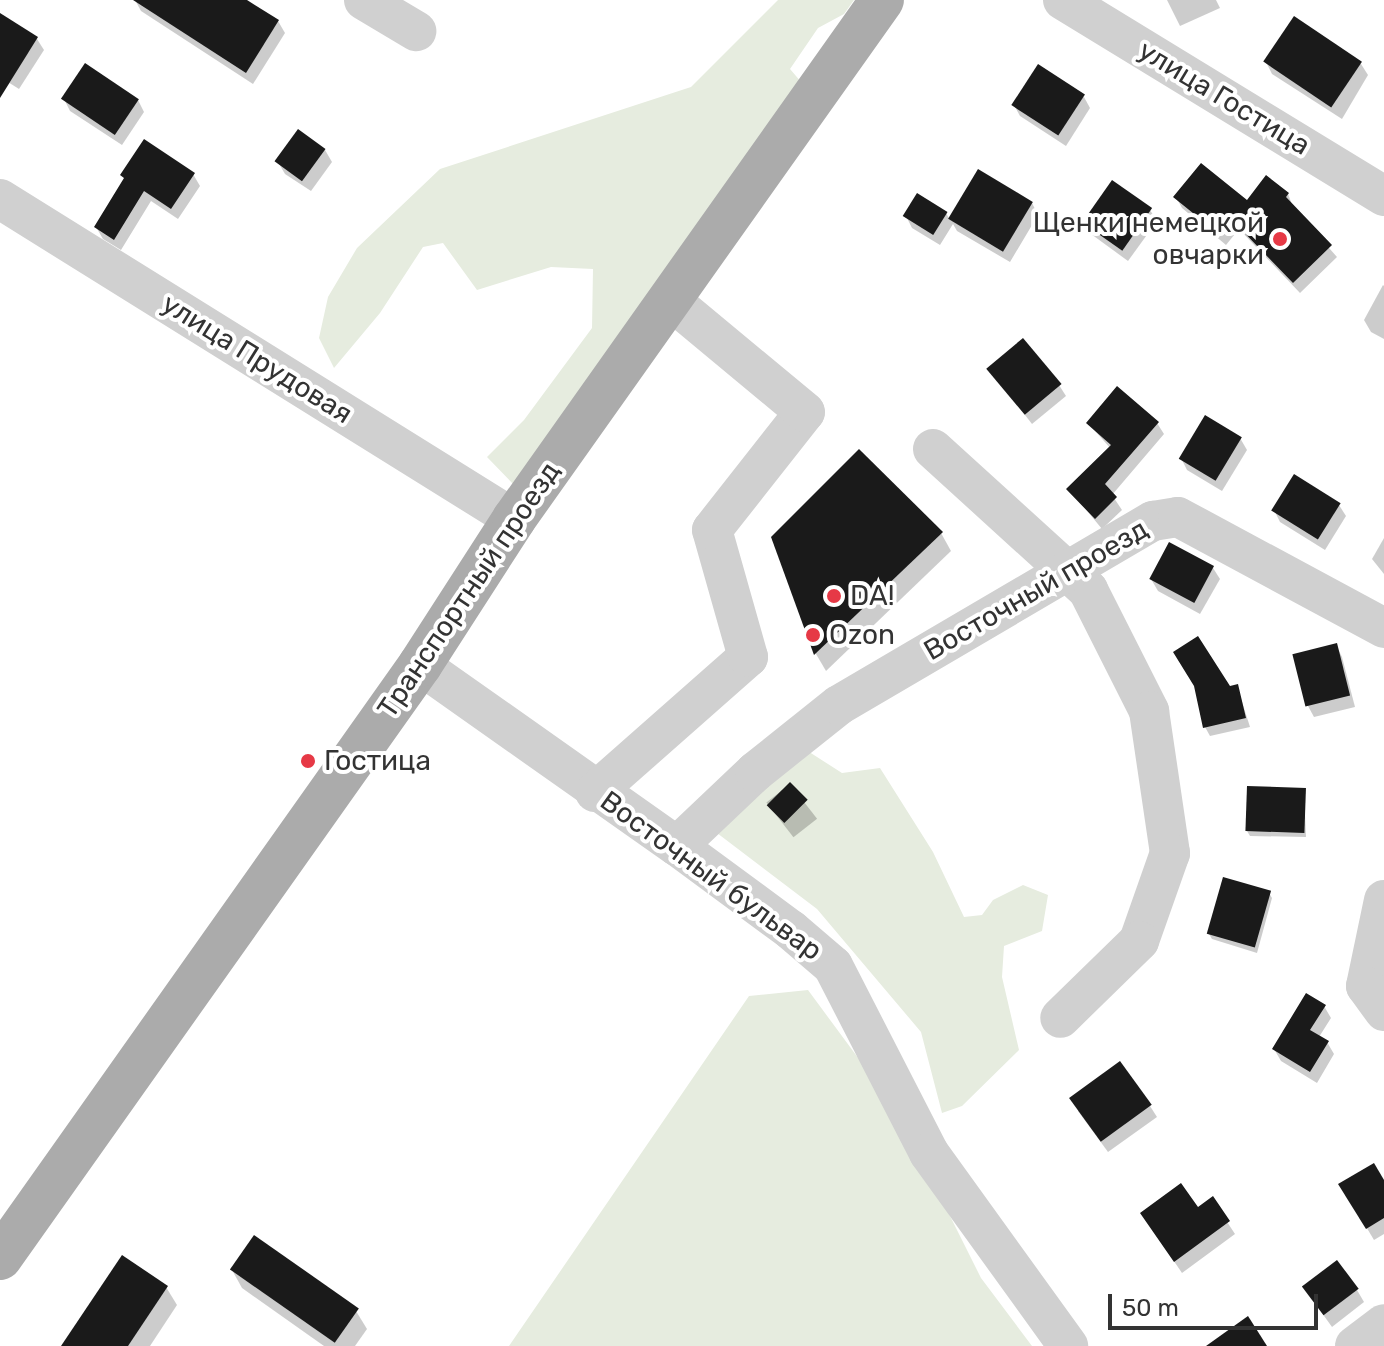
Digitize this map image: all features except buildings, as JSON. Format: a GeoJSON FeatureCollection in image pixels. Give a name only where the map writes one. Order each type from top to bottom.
{"type":"FeatureCollection","features":[{"type":"Feature","properties":{"kind":"main road","name":"Транспортный проезд"},"geometry":{"type":"LineString","coordinates":[[0,1258],[420,665],[514,519],[882,0]]}},
{"type":"Feature","properties":{"kind":"street"},"geometry":{"type":"LineString","coordinates":[[364,0],[416,31]]}},
{"type":"Feature","properties":{"kind":"street","name":"улица Гостица"},"geometry":{"type":"LineString","coordinates":[[1063,0],[1384,196]]}},
{"type":"Feature","properties":{"kind":"street","name":"улица Прудовая"},"geometry":{"type":"LineString","coordinates":[[0,199],[514,519]]}},
{"type":"Feature","properties":{"kind":"street"},"geometry":{"type":"LineString","coordinates":[[595,792],[748,657],[712,530],[805,412],[670,300]]}},
{"type":"Feature","properties":{"kind":"street"},"geometry":{"type":"LineString","coordinates":[[933,449],[1088,590],[1149,711],[1170,853],[1139,941],[1060,1018]]}},
{"type":"Feature","properties":{"kind":"street","name":"Восточный проезд"},"geometry":{"type":"LineString","coordinates":[[677,846],[755,772],[839,705],[1153,521],[1178,517],[1384,628]]}},
{"type":"Feature","properties":{"kind":"street","name":"Восточный бульвар"},"geometry":{"type":"LineString","coordinates":[[420,665],[595,792],[677,846],[791,930],[833,966],[929,1153],[1068,1346]]}},
{"type":"Feature","properties":{"kind":"street"},"geometry":{"type":"LineString","coordinates":[[1384,900],[1366,986],[1384,1011]]}},
{"type":"Feature","properties":{"kind":"street"},"geometry":{"type":"LineString","coordinates":[[1355,1346],[1384,1324]]}},
{"type":"Feature","properties":{"kind":"shaded area"},"geometry":{"type":"Polygon","coordinates":[[[778,0],[854,0],[844,14],[818,28],[790,69],[802,83],[514,485],[487,457],[524,420],[592,328],[593,269],[551,267],[477,290],[443,243],[423,247],[380,313],[334,368],[319,338],[328,297],[357,248],[440,169],[691,87],[778,0]]]}},
{"type":"Feature","properties":{"kind":"shaded area"},"geometry":{"type":"Polygon","coordinates":[[[803,748],[842,773],[880,768],[933,852],[964,917],[982,915],[993,900],[1023,885],[1048,895],[1042,931],[1004,946],[1002,977],[1019,1050],[962,1106],[942,1113],[921,1032],[817,909],[717,833],[803,748]]]}},
{"type":"Feature","properties":{"kind":"shaded area"},"geometry":{"type":"Polygon","coordinates":[[[808,990],[898,1112],[981,1278],[1032,1346],[509,1346],[749,996],[808,990]]]}},
{"type":"Feature","properties":{"kind":"place","name":"Щенки немецкой овчарки"},"geometry":{"type":"Point","coordinates":[1280,239]}},
{"type":"Feature","properties":{"kind":"place","name":"DA!"},"geometry":{"type":"Point","coordinates":[834,596]}},
{"type":"Feature","properties":{"kind":"place","name":"Ozon"},"geometry":{"type":"Point","coordinates":[813,635]}},
{"type":"Feature","properties":{"kind":"place","name":"Гостица"},"geometry":{"type":"Point","coordinates":[308,761]}}]}
